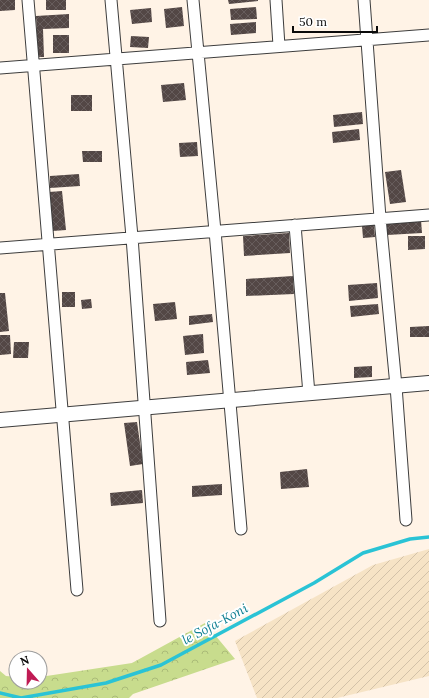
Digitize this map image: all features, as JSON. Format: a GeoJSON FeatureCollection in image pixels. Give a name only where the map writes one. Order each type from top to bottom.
{"type":"FeatureCollection","features":[{"type":"Feature","properties":{"kind":"street"},"geometry":{"type":"LineString","coordinates":[[28,0],[77,590]]}},
{"type":"Feature","properties":{"kind":"street"},"geometry":{"type":"LineString","coordinates":[[111,0],[132,237],[160,621]]}},
{"type":"Feature","properties":{"kind":"street"},"geometry":{"type":"LineString","coordinates":[[193,0],[241,529]]}},
{"type":"Feature","properties":{"kind":"street"},"geometry":{"type":"LineString","coordinates":[[276,0],[279,46]]}},
{"type":"Feature","properties":{"kind":"street"},"geometry":{"type":"LineString","coordinates":[[364,0],[380,218],[396,386],[406,520]]}},
{"type":"Feature","properties":{"kind":"street"},"geometry":{"type":"LineString","coordinates":[[0,68],[429,35]]}},
{"type":"Feature","properties":{"kind":"street"},"geometry":{"type":"LineString","coordinates":[[0,248],[429,214]]}},
{"type":"Feature","properties":{"kind":"street"},"geometry":{"type":"LineString","coordinates":[[295,225],[309,394]]}},
{"type":"Feature","properties":{"kind":"street"},"geometry":{"type":"LineString","coordinates":[[0,420],[429,383]]}},
{"type":"Feature","properties":{"kind":"shaded area"},"geometry":{"type":"Polygon","coordinates":[[[429,549],[429,676],[337,698],[257,698],[235,641],[373,565],[429,549]]]}},
{"type":"Feature","properties":{"kind":"green space"},"geometry":{"type":"Polygon","coordinates":[[[205,623],[235,659],[133,694],[129,698],[0,698],[0,671],[8,676],[8,690],[48,690],[48,676],[132,663],[205,623]]]}},
{"type":"Feature","properties":{"kind":"building"},"geometry":{"type":"Polygon","coordinates":[[[0,0],[15,0],[15,10],[0,11],[0,0]]]}},
{"type":"Feature","properties":{"kind":"building"},"geometry":{"type":"Polygon","coordinates":[[[46,0],[66,0],[66,10],[46,10],[46,0]]]}},
{"type":"Feature","properties":{"kind":"building"},"geometry":{"type":"Polygon","coordinates":[[[228,0],[258,0],[258,1],[229,4],[228,0]]]}},
{"type":"Feature","properties":{"kind":"building"},"geometry":{"type":"Polygon","coordinates":[[[182,7],[184,26],[166,28],[164,9],[182,7]]]}},
{"type":"Feature","properties":{"kind":"building"},"geometry":{"type":"Polygon","coordinates":[[[256,7],[257,19],[231,20],[230,9],[256,7]]]}},
{"type":"Feature","properties":{"kind":"building"},"geometry":{"type":"Polygon","coordinates":[[[151,8],[152,22],[132,24],[130,10],[151,8]]]}},
{"type":"Feature","properties":{"kind":"building"},"geometry":{"type":"Polygon","coordinates":[[[69,14],[69,28],[43,29],[44,57],[38,57],[36,16],[69,14]]]}},
{"type":"Feature","properties":{"kind":"building"},"geometry":{"type":"Polygon","coordinates":[[[256,22],[256,33],[231,35],[230,24],[256,22]]]}},
{"type":"Feature","properties":{"kind":"building"},"geometry":{"type":"Polygon","coordinates":[[[53,35],[69,35],[69,53],[53,53],[53,35]]]}},
{"type":"Feature","properties":{"kind":"building"},"geometry":{"type":"Polygon","coordinates":[[[131,36],[149,37],[148,48],[130,47],[131,36]]]}},
{"type":"Feature","properties":{"kind":"building"},"geometry":{"type":"Polygon","coordinates":[[[184,83],[186,100],[163,102],[161,85],[184,83]]]}},
{"type":"Feature","properties":{"kind":"building"},"geometry":{"type":"Polygon","coordinates":[[[71,95],[92,95],[92,111],[71,111],[71,95]]]}},
{"type":"Feature","properties":{"kind":"building"},"geometry":{"type":"Polygon","coordinates":[[[362,112],[363,124],[334,127],[333,115],[362,112]]]}},
{"type":"Feature","properties":{"kind":"building"},"geometry":{"type":"Polygon","coordinates":[[[359,129],[360,140],[333,143],[332,132],[359,129]]]}},
{"type":"Feature","properties":{"kind":"building"},"geometry":{"type":"Polygon","coordinates":[[[197,142],[198,156],[180,157],[179,143],[197,142]]]}},
{"type":"Feature","properties":{"kind":"building"},"geometry":{"type":"Polygon","coordinates":[[[82,151],[102,151],[102,162],[83,162],[82,151]]]}},
{"type":"Feature","properties":{"kind":"building"},"geometry":{"type":"Polygon","coordinates":[[[401,170],[406,202],[390,204],[385,172],[401,170]]]}},
{"type":"Feature","properties":{"kind":"building"},"geometry":{"type":"Polygon","coordinates":[[[79,174],[80,186],[50,188],[50,176],[79,174]]]}},
{"type":"Feature","properties":{"kind":"building"},"geometry":{"type":"Polygon","coordinates":[[[62,191],[66,230],[53,231],[49,192],[62,191]]]}},
{"type":"Feature","properties":{"kind":"building"},"geometry":{"type":"Polygon","coordinates":[[[421,220],[422,233],[387,235],[386,222],[421,220]]]}},
{"type":"Feature","properties":{"kind":"building"},"geometry":{"type":"Polygon","coordinates":[[[374,225],[375,237],[363,238],[362,226],[374,225]]]}},
{"type":"Feature","properties":{"kind":"building"},"geometry":{"type":"Polygon","coordinates":[[[289,233],[290,253],[244,256],[243,236],[289,233]]]}},
{"type":"Feature","properties":{"kind":"building"},"geometry":{"type":"Polygon","coordinates":[[[408,236],[425,236],[425,249],[408,250],[408,236]]]}},
{"type":"Feature","properties":{"kind":"building"},"geometry":{"type":"Polygon","coordinates":[[[293,276],[294,294],[246,296],[246,279],[293,276]]]}},
{"type":"Feature","properties":{"kind":"building"},"geometry":{"type":"Polygon","coordinates":[[[377,283],[378,298],[349,301],[348,285],[377,283]]]}},
{"type":"Feature","properties":{"kind":"building"},"geometry":{"type":"Polygon","coordinates":[[[62,292],[75,292],[75,307],[62,307],[62,292]]]}},
{"type":"Feature","properties":{"kind":"building"},"geometry":{"type":"Polygon","coordinates":[[[0,293],[5,293],[9,331],[0,332],[0,293]]]}},
{"type":"Feature","properties":{"kind":"building"},"geometry":{"type":"Polygon","coordinates":[[[91,299],[92,308],[82,309],[81,300],[91,299]]]}},
{"type":"Feature","properties":{"kind":"building"},"geometry":{"type":"Polygon","coordinates":[[[175,302],[177,319],[155,321],[153,304],[175,302]]]}},
{"type":"Feature","properties":{"kind":"building"},"geometry":{"type":"Polygon","coordinates":[[[378,304],[379,314],[351,317],[350,306],[378,304]]]}},
{"type":"Feature","properties":{"kind":"building"},"geometry":{"type":"Polygon","coordinates":[[[212,314],[213,322],[189,325],[189,316],[212,314]]]}},
{"type":"Feature","properties":{"kind":"building"},"geometry":{"type":"Polygon","coordinates":[[[429,326],[429,337],[410,337],[410,327],[429,326]]]}},
{"type":"Feature","properties":{"kind":"building"},"geometry":{"type":"Polygon","coordinates":[[[203,334],[204,353],[185,355],[183,336],[203,334]]]}},
{"type":"Feature","properties":{"kind":"building"},"geometry":{"type":"Polygon","coordinates":[[[0,335],[10,335],[11,354],[0,355],[0,335]]]}},
{"type":"Feature","properties":{"kind":"building"},"geometry":{"type":"Polygon","coordinates":[[[14,342],[29,342],[28,358],[13,358],[14,342]]]}},
{"type":"Feature","properties":{"kind":"building"},"geometry":{"type":"Polygon","coordinates":[[[208,360],[210,373],[187,375],[186,362],[208,360]]]}},
{"type":"Feature","properties":{"kind":"building"},"geometry":{"type":"Polygon","coordinates":[[[372,366],[372,377],[354,378],[354,367],[372,366]]]}},
{"type":"Feature","properties":{"kind":"building"},"geometry":{"type":"Polygon","coordinates":[[[137,422],[143,464],[130,466],[124,423],[137,422]]]}},
{"type":"Feature","properties":{"kind":"building"},"geometry":{"type":"Polygon","coordinates":[[[307,469],[309,487],[281,489],[280,472],[307,469]]]}},
{"type":"Feature","properties":{"kind":"building"},"geometry":{"type":"Polygon","coordinates":[[[222,484],[222,495],[192,497],[192,486],[222,484]]]}},
{"type":"Feature","properties":{"kind":"building"},"geometry":{"type":"Polygon","coordinates":[[[142,490],[143,503],[111,506],[110,493],[142,490]]]}},
{"type":"Feature","properties":{"kind":"waterway","name":"le Sofa-Koni"},"geometry":{"type":"LineString","coordinates":[[0,693],[21,698],[106,683],[161,665],[314,583],[363,553],[410,539],[429,537]]}}]}
